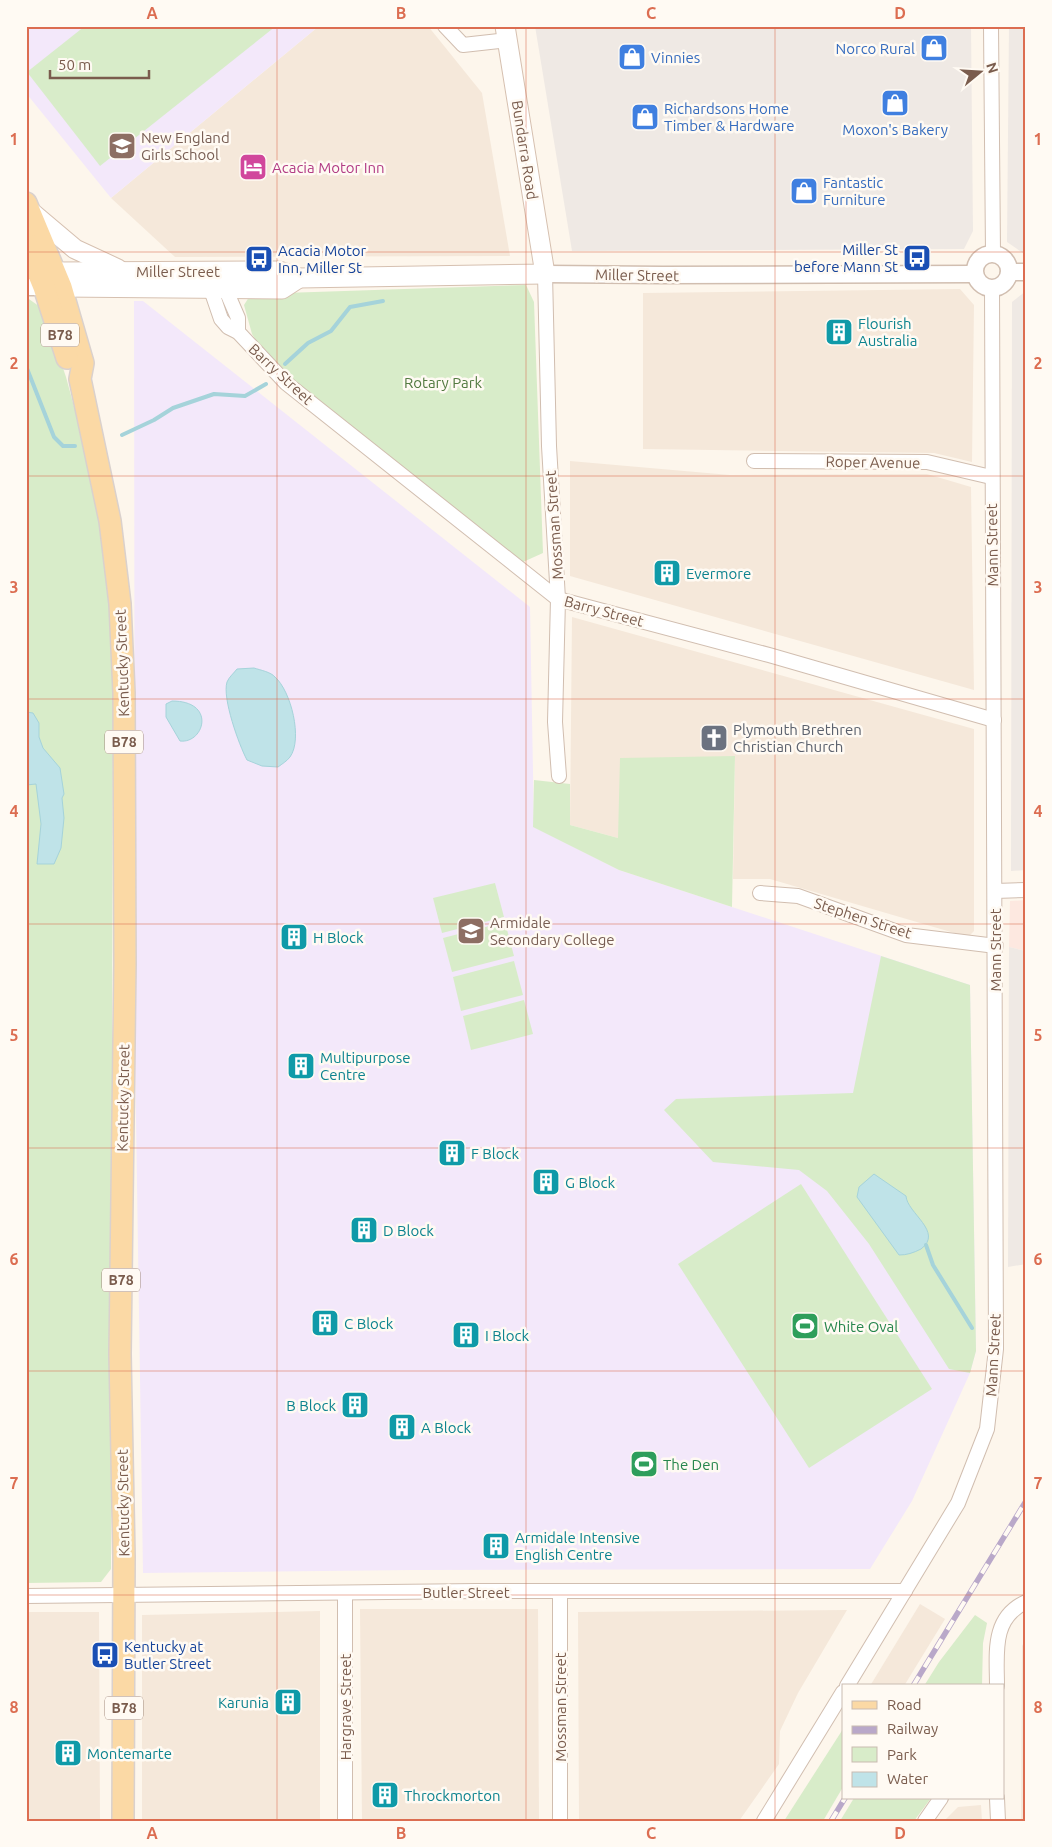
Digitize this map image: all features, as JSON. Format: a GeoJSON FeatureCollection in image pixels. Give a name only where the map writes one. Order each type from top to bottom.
{"type":"FeatureCollection","features":[{"type":"Feature","properties":{"kind":"main road","name":"Bundarra Road"},"geometry":{"type":"LineString","coordinates":[[506,33],[545,274]]}},
{"type":"Feature","properties":{"kind":"main road"},"geometry":{"type":"LineString","coordinates":[[28,207],[75,249],[124,272]]}},
{"type":"Feature","properties":{"kind":"main road","name":"B78"},"geometry":{"type":"LineString","coordinates":[[28,207],[42,280]]}},
{"type":"Feature","properties":{"kind":"main road","name":"B78"},"geometry":{"type":"LineString","coordinates":[[26,243],[42,280]]}},
{"type":"Feature","properties":{"kind":"main road","name":"Miller Street"},"geometry":{"type":"LineString","coordinates":[[42,280],[124,272],[215,280],[282,289],[299,278],[545,274]]}},
{"type":"Feature","properties":{"kind":"main road","name":"Miller Street"},"geometry":{"type":"LineString","coordinates":[[42,280],[215,280]]}},
{"type":"Feature","properties":{"kind":"main road","name":"Kentucky Street"},"geometry":{"type":"LineString","coordinates":[[42,280],[70,367],[80,379],[110,521],[120,604],[124,693],[125,964],[120,1354],[124,1596],[123,1821]]}},
{"type":"Feature","properties":{"kind":"street"},"geometry":{"type":"LineString","coordinates":[[445,26],[462,45],[506,33]]}},
{"type":"Feature","properties":{"kind":"street"},"geometry":{"type":"LineString","coordinates":[[992,26],[993,254]]}},
{"type":"Feature","properties":{"kind":"street"},"geometry":{"type":"LineString","coordinates":[[993,254],[1005,260],[1009,272],[1003,283],[992,288],[981,284],[975,274],[976,266],[980,260],[993,254]]}},
{"type":"Feature","properties":{"kind":"street"},"geometry":{"type":"LineString","coordinates":[[1009,272],[1026,272]]}},
{"type":"Feature","properties":{"kind":"street","name":"Miller Street"},"geometry":{"type":"LineString","coordinates":[[545,274],[663,276],[975,274]]}},
{"type":"Feature","properties":{"kind":"street","name":"Mossman Street"},"geometry":{"type":"LineString","coordinates":[[545,274],[549,446],[558,599],[555,722],[559,776]]}},
{"type":"Feature","properties":{"kind":"street","name":"Barry Street"},"geometry":{"type":"LineString","coordinates":[[215,280],[238,318],[238,332],[286,383],[558,599],[769,655],[994,720]]}},
{"type":"Feature","properties":{"kind":"street","name":"Mann Street"},"geometry":{"type":"LineString","coordinates":[[848,1684],[906,1591],[962,1495],[987,1428],[993,1391],[996,1349],[996,946],[991,477],[992,288]]}},
{"type":"Feature","properties":{"kind":"street","name":"Roper Avenue"},"geometry":{"type":"LineString","coordinates":[[754,461],[927,462],[991,477]]}},
{"type":"Feature","properties":{"kind":"street"},"geometry":{"type":"LineString","coordinates":[[995,891],[1026,890]]}},
{"type":"Feature","properties":{"kind":"street","name":"Stephen Street"},"geometry":{"type":"LineString","coordinates":[[760,893],[798,896],[906,935],[996,946]]}},
{"type":"Feature","properties":{"kind":"street","name":"Butler Street"},"geometry":{"type":"LineString","coordinates":[[26,1596],[906,1591]]}},
{"type":"Feature","properties":{"kind":"street","name":"Mossman Street"},"geometry":{"type":"LineString","coordinates":[[560,1593],[560,1821]]}},
{"type":"Feature","properties":{"kind":"street","name":"Hargrave Street"},"geometry":{"type":"LineString","coordinates":[[345,1594],[345,1821]]}},
{"type":"Feature","properties":{"kind":"street"},"geometry":{"type":"LineString","coordinates":[[997,1684],[999,1627],[1019,1605],[1026,1602]]}},
{"type":"Feature","properties":{"kind":"street"},"geometry":{"type":"LineString","coordinates":[[764,1821],[842,1694]]}},
{"type":"Feature","properties":{"kind":"street"},"geometry":{"type":"LineString","coordinates":[[925,1821],[941,1800]]}},
{"type":"Feature","properties":{"kind":"street"},"geometry":{"type":"LineString","coordinates":[[997,1800],[998,1821]]}},
{"type":"Feature","properties":{"kind":"shaded area","name":"New England Girls School"},"geometry":{"type":"Polygon","coordinates":[[[26,26],[319,26],[111,198],[26,93],[26,26]]]}},
{"type":"Feature","properties":{"kind":"shaded area"},"geometry":{"type":"Polygon","coordinates":[[[319,26],[428,26],[482,93],[510,256],[175,257],[111,198],[319,26]]]}},
{"type":"Feature","properties":{"kind":"shaded area"},"geometry":{"type":"Polygon","coordinates":[[[535,26],[971,26],[973,231],[964,249],[572,251],[535,26]]]}},
{"type":"Feature","properties":{"kind":"shaded area"},"geometry":{"type":"Polygon","coordinates":[[[1009,26],[1026,26],[1026,255],[1007,242],[1009,26]]]}},
{"type":"Feature","properties":{"kind":"shaded area"},"geometry":{"type":"Polygon","coordinates":[[[960,289],[974,305],[972,462],[934,453],[643,449],[643,293],[960,289]]]}},
{"type":"Feature","properties":{"kind":"shaded area"},"geometry":{"type":"Polygon","coordinates":[[[1026,291],[1026,870],[1011,871],[1012,302],[1026,291]]]}},
{"type":"Feature","properties":{"kind":"shaded area","name":"Armidale Secondary College"},"geometry":{"type":"Polygon","coordinates":[[[134,301],[143,301],[530,607],[534,827],[619,870],[970,985],[976,1351],[970,1373],[912,1501],[870,1569],[412,1570],[143,1573],[135,1053],[134,301]]]}},
{"type":"Feature","properties":{"kind":"shaded area"},"geometry":{"type":"Polygon","coordinates":[[[570,461],[730,475],[927,474],[971,487],[974,690],[570,576],[570,461]]]}},
{"type":"Feature","properties":{"kind":"shaded area"},"geometry":{"type":"Polygon","coordinates":[[[572,617],[974,729],[974,931],[968,937],[770,879],[733,879],[735,757],[618,838],[570,825],[572,617]]]}},
{"type":"Feature","properties":{"kind":"shaded area"},"geometry":{"type":"Polygon","coordinates":[[[1026,900],[1026,951],[1009,947],[1010,901],[1026,900]]]}},
{"type":"Feature","properties":{"kind":"shaded area"},"geometry":{"type":"Polygon","coordinates":[[[1009,947],[1026,951],[1026,1264],[1008,1267],[1009,947]]]}},
{"type":"Feature","properties":{"kind":"shaded area"},"geometry":{"type":"Polygon","coordinates":[[[920,1604],[945,1619],[905,1684],[871,1684],[920,1604]]]}},
{"type":"Feature","properties":{"kind":"shaded area"},"geometry":{"type":"Polygon","coordinates":[[[360,1609],[538,1609],[539,1821],[362,1821],[360,1609]]]}},
{"type":"Feature","properties":{"kind":"shaded area"},"geometry":{"type":"Polygon","coordinates":[[[847,1610],[798,1693],[780,1731],[779,1764],[739,1821],[579,1821],[578,1612],[847,1610]]]}},
{"type":"Feature","properties":{"kind":"shaded area"},"geometry":{"type":"Polygon","coordinates":[[[320,1611],[320,1821],[142,1821],[142,1615],[320,1611]]]}},
{"type":"Feature","properties":{"kind":"shaded area"},"geometry":{"type":"Polygon","coordinates":[[[26,1612],[99,1612],[100,1821],[26,1821],[26,1612]]]}},
{"type":"Feature","properties":{"kind":"shaded area"},"geometry":{"type":"Polygon","coordinates":[[[1026,1638],[1026,1821],[1021,1821],[1022,1646],[1026,1638]]]}},
{"type":"Feature","properties":{"kind":"shaded area"},"geometry":{"type":"Polygon","coordinates":[[[981,1805],[982,1821],[944,1821],[958,1807],[981,1805]]]}},
{"type":"Feature","properties":{"kind":"green space","name":"New England Girls School"},"geometry":{"type":"Polygon","coordinates":[[[85,26],[276,26],[100,166],[27,72],[85,26]]]}},
{"type":"Feature","properties":{"kind":"green space","name":"Rotary Park"},"geometry":{"type":"Polygon","coordinates":[[[526,285],[534,302],[543,553],[523,562],[471,525],[291,381],[262,350],[252,334],[244,305],[251,294],[526,285]]]}},
{"type":"Feature","properties":{"kind":"green space"},"geometry":{"type":"Polygon","coordinates":[[[26,297],[43,309],[66,377],[95,484],[113,614],[111,1569],[101,1582],[26,1583],[26,297]]]}},
{"type":"Feature","properties":{"kind":"green space"},"geometry":{"type":"Polygon","coordinates":[[[735,756],[732,907],[619,870],[533,827],[534,780],[570,784],[570,825],[618,838],[620,758],[735,756]]]}},
{"type":"Feature","properties":{"kind":"green space"},"geometry":{"type":"Polygon","coordinates":[[[495,883],[504,917],[442,933],[433,898],[495,883]]]}},
{"type":"Feature","properties":{"kind":"green space"},"geometry":{"type":"Polygon","coordinates":[[[505,922],[514,956],[452,972],[443,938],[505,922]]]}},
{"type":"Feature","properties":{"kind":"green space"},"geometry":{"type":"Polygon","coordinates":[[[881,956],[970,985],[976,1351],[970,1373],[949,1369],[869,1244],[827,1191],[799,1170],[713,1162],[664,1110],[676,1099],[853,1093],[881,956]]]}},
{"type":"Feature","properties":{"kind":"green space"},"geometry":{"type":"Polygon","coordinates":[[[514,961],[523,995],[461,1011],[453,977],[514,961]]]}},
{"type":"Feature","properties":{"kind":"green space"},"geometry":{"type":"Polygon","coordinates":[[[524,1000],[533,1034],[471,1050],[463,1016],[524,1000]]]}},
{"type":"Feature","properties":{"kind":"green space","name":"White Oval"},"geometry":{"type":"Polygon","coordinates":[[[801,1184],[932,1389],[809,1468],[678,1264],[801,1184]]]}},
{"type":"Feature","properties":{"kind":"green space"},"geometry":{"type":"Polygon","coordinates":[[[975,1615],[987,1623],[983,1643],[982,1684],[925,1684],[939,1662],[975,1615]]]}},
{"type":"Feature","properties":{"kind":"green space"},"geometry":{"type":"Polygon","coordinates":[[[842,1731],[842,1789],[823,1821],[784,1821],[842,1731]]]}},
{"type":"Feature","properties":{"kind":"green space"},"geometry":{"type":"Polygon","coordinates":[[[853,1800],[930,1800],[914,1821],[840,1821],[853,1800]]]}},
{"type":"Feature","properties":{"kind":"water"},"geometry":{"type":"Polygon","coordinates":[[[254,668],[271,674],[281,684],[286,693],[293,716],[295,727],[294,749],[290,757],[278,767],[262,766],[247,760],[229,710],[226,689],[228,680],[237,669],[254,668]]]}},
{"type":"Feature","properties":{"kind":"water"},"geometry":{"type":"Polygon","coordinates":[[[172,701],[186,703],[196,708],[201,714],[200,730],[188,740],[180,741],[166,717],[166,704],[172,701]]]}},
{"type":"Feature","properties":{"kind":"water"},"geometry":{"type":"Polygon","coordinates":[[[26,712],[33,713],[39,723],[39,737],[43,748],[60,768],[64,794],[62,798],[64,818],[61,848],[54,864],[37,864],[41,824],[36,784],[26,785],[26,712]]]}},
{"type":"Feature","properties":{"kind":"water"},"geometry":{"type":"Polygon","coordinates":[[[874,1174],[906,1196],[912,1209],[923,1222],[928,1236],[927,1243],[921,1249],[910,1254],[899,1255],[857,1197],[859,1187],[874,1174]]]}},
{"type":"Feature","properties":{"kind":"waterway"},"geometry":{"type":"LineString","coordinates":[[285,364],[308,343],[331,331],[350,307],[383,301]]}},
{"type":"Feature","properties":{"kind":"waterway"},"geometry":{"type":"LineString","coordinates":[[26,366],[54,437],[63,446],[75,446]]}},
{"type":"Feature","properties":{"kind":"waterway"},"geometry":{"type":"LineString","coordinates":[[122,435],[154,420],[173,408],[214,394],[245,396],[266,384]]}},
{"type":"Feature","properties":{"kind":"waterway"},"geometry":{"type":"LineString","coordinates":[[926,1245],[933,1265],[972,1328]]}},
{"type":"Feature","properties":{"kind":"railway"},"geometry":{"type":"LineString","coordinates":[[914,1684],[1026,1501]]}},
{"type":"Feature","properties":{"kind":"railway"},"geometry":{"type":"LineString","coordinates":[[831,1821],[844,1800]]}},
{"type":"Feature","properties":{"kind":"place","name":"Norco Rural"},"geometry":{"type":"Point","coordinates":[934,48]}},
{"type":"Feature","properties":{"kind":"place","name":"Vinnies"},"geometry":{"type":"Point","coordinates":[632,57]}},
{"type":"Feature","properties":{"kind":"place","name":"Moxon's Bakery"},"geometry":{"type":"Point","coordinates":[895,103]}},
{"type":"Feature","properties":{"kind":"place","name":"Richardsons Home Timber & Hardware"},"geometry":{"type":"Point","coordinates":[645,117]}},
{"type":"Feature","properties":{"kind":"place","name":"New England Girls School"},"geometry":{"type":"Point","coordinates":[122,146]}},
{"type":"Feature","properties":{"kind":"place","name":"Acacia Motor Inn"},"geometry":{"type":"Point","coordinates":[253,167]}},
{"type":"Feature","properties":{"kind":"place","name":"Fantastic Furniture"},"geometry":{"type":"Point","coordinates":[804,191]}},
{"type":"Feature","properties":{"kind":"place","name":"Miller St before Mann St"},"geometry":{"type":"Point","coordinates":[917,258]}},
{"type":"Feature","properties":{"kind":"place","name":"Acacia Motor Inn, Miller St"},"geometry":{"type":"Point","coordinates":[259,259]}},
{"type":"Feature","properties":{"kind":"place","name":"Flourish Australia"},"geometry":{"type":"Point","coordinates":[839,332]}},
{"type":"Feature","properties":{"kind":"place","name":"Evermore"},"geometry":{"type":"Point","coordinates":[667,573]}},
{"type":"Feature","properties":{"kind":"place","name":"Plymouth Brethren Christian Church"},"geometry":{"type":"Point","coordinates":[714,738]}},
{"type":"Feature","properties":{"kind":"place","name":"Armidale Secondary College"},"geometry":{"type":"Point","coordinates":[471,931]}},
{"type":"Feature","properties":{"kind":"place","name":"H Block"},"geometry":{"type":"Point","coordinates":[294,937]}},
{"type":"Feature","properties":{"kind":"place","name":"Multipurpose Centre"},"geometry":{"type":"Point","coordinates":[301,1066]}},
{"type":"Feature","properties":{"kind":"place","name":"F Block"},"geometry":{"type":"Point","coordinates":[452,1153]}},
{"type":"Feature","properties":{"kind":"place","name":"G Block"},"geometry":{"type":"Point","coordinates":[546,1182]}},
{"type":"Feature","properties":{"kind":"place","name":"D Block"},"geometry":{"type":"Point","coordinates":[364,1230]}},
{"type":"Feature","properties":{"kind":"place","name":"C Block"},"geometry":{"type":"Point","coordinates":[325,1323]}},
{"type":"Feature","properties":{"kind":"place","name":"White Oval"},"geometry":{"type":"Point","coordinates":[805,1326]}},
{"type":"Feature","properties":{"kind":"place","name":"I Block"},"geometry":{"type":"Point","coordinates":[466,1335]}},
{"type":"Feature","properties":{"kind":"place","name":"B Block"},"geometry":{"type":"Point","coordinates":[355,1405]}},
{"type":"Feature","properties":{"kind":"place","name":"A Block"},"geometry":{"type":"Point","coordinates":[402,1427]}},
{"type":"Feature","properties":{"kind":"place","name":"The Den"},"geometry":{"type":"Point","coordinates":[644,1464]}},
{"type":"Feature","properties":{"kind":"place","name":"Armidale Intensive English Centre"},"geometry":{"type":"Point","coordinates":[496,1546]}},
{"type":"Feature","properties":{"kind":"place","name":"Kentucky at Butler Street"},"geometry":{"type":"Point","coordinates":[105,1655]}},
{"type":"Feature","properties":{"kind":"place","name":"Karunia"},"geometry":{"type":"Point","coordinates":[288,1702]}},
{"type":"Feature","properties":{"kind":"place","name":"Montemarte"},"geometry":{"type":"Point","coordinates":[68,1753]}},
{"type":"Feature","properties":{"kind":"place","name":"Throckmorton"},"geometry":{"type":"Point","coordinates":[385,1795]}}]}
